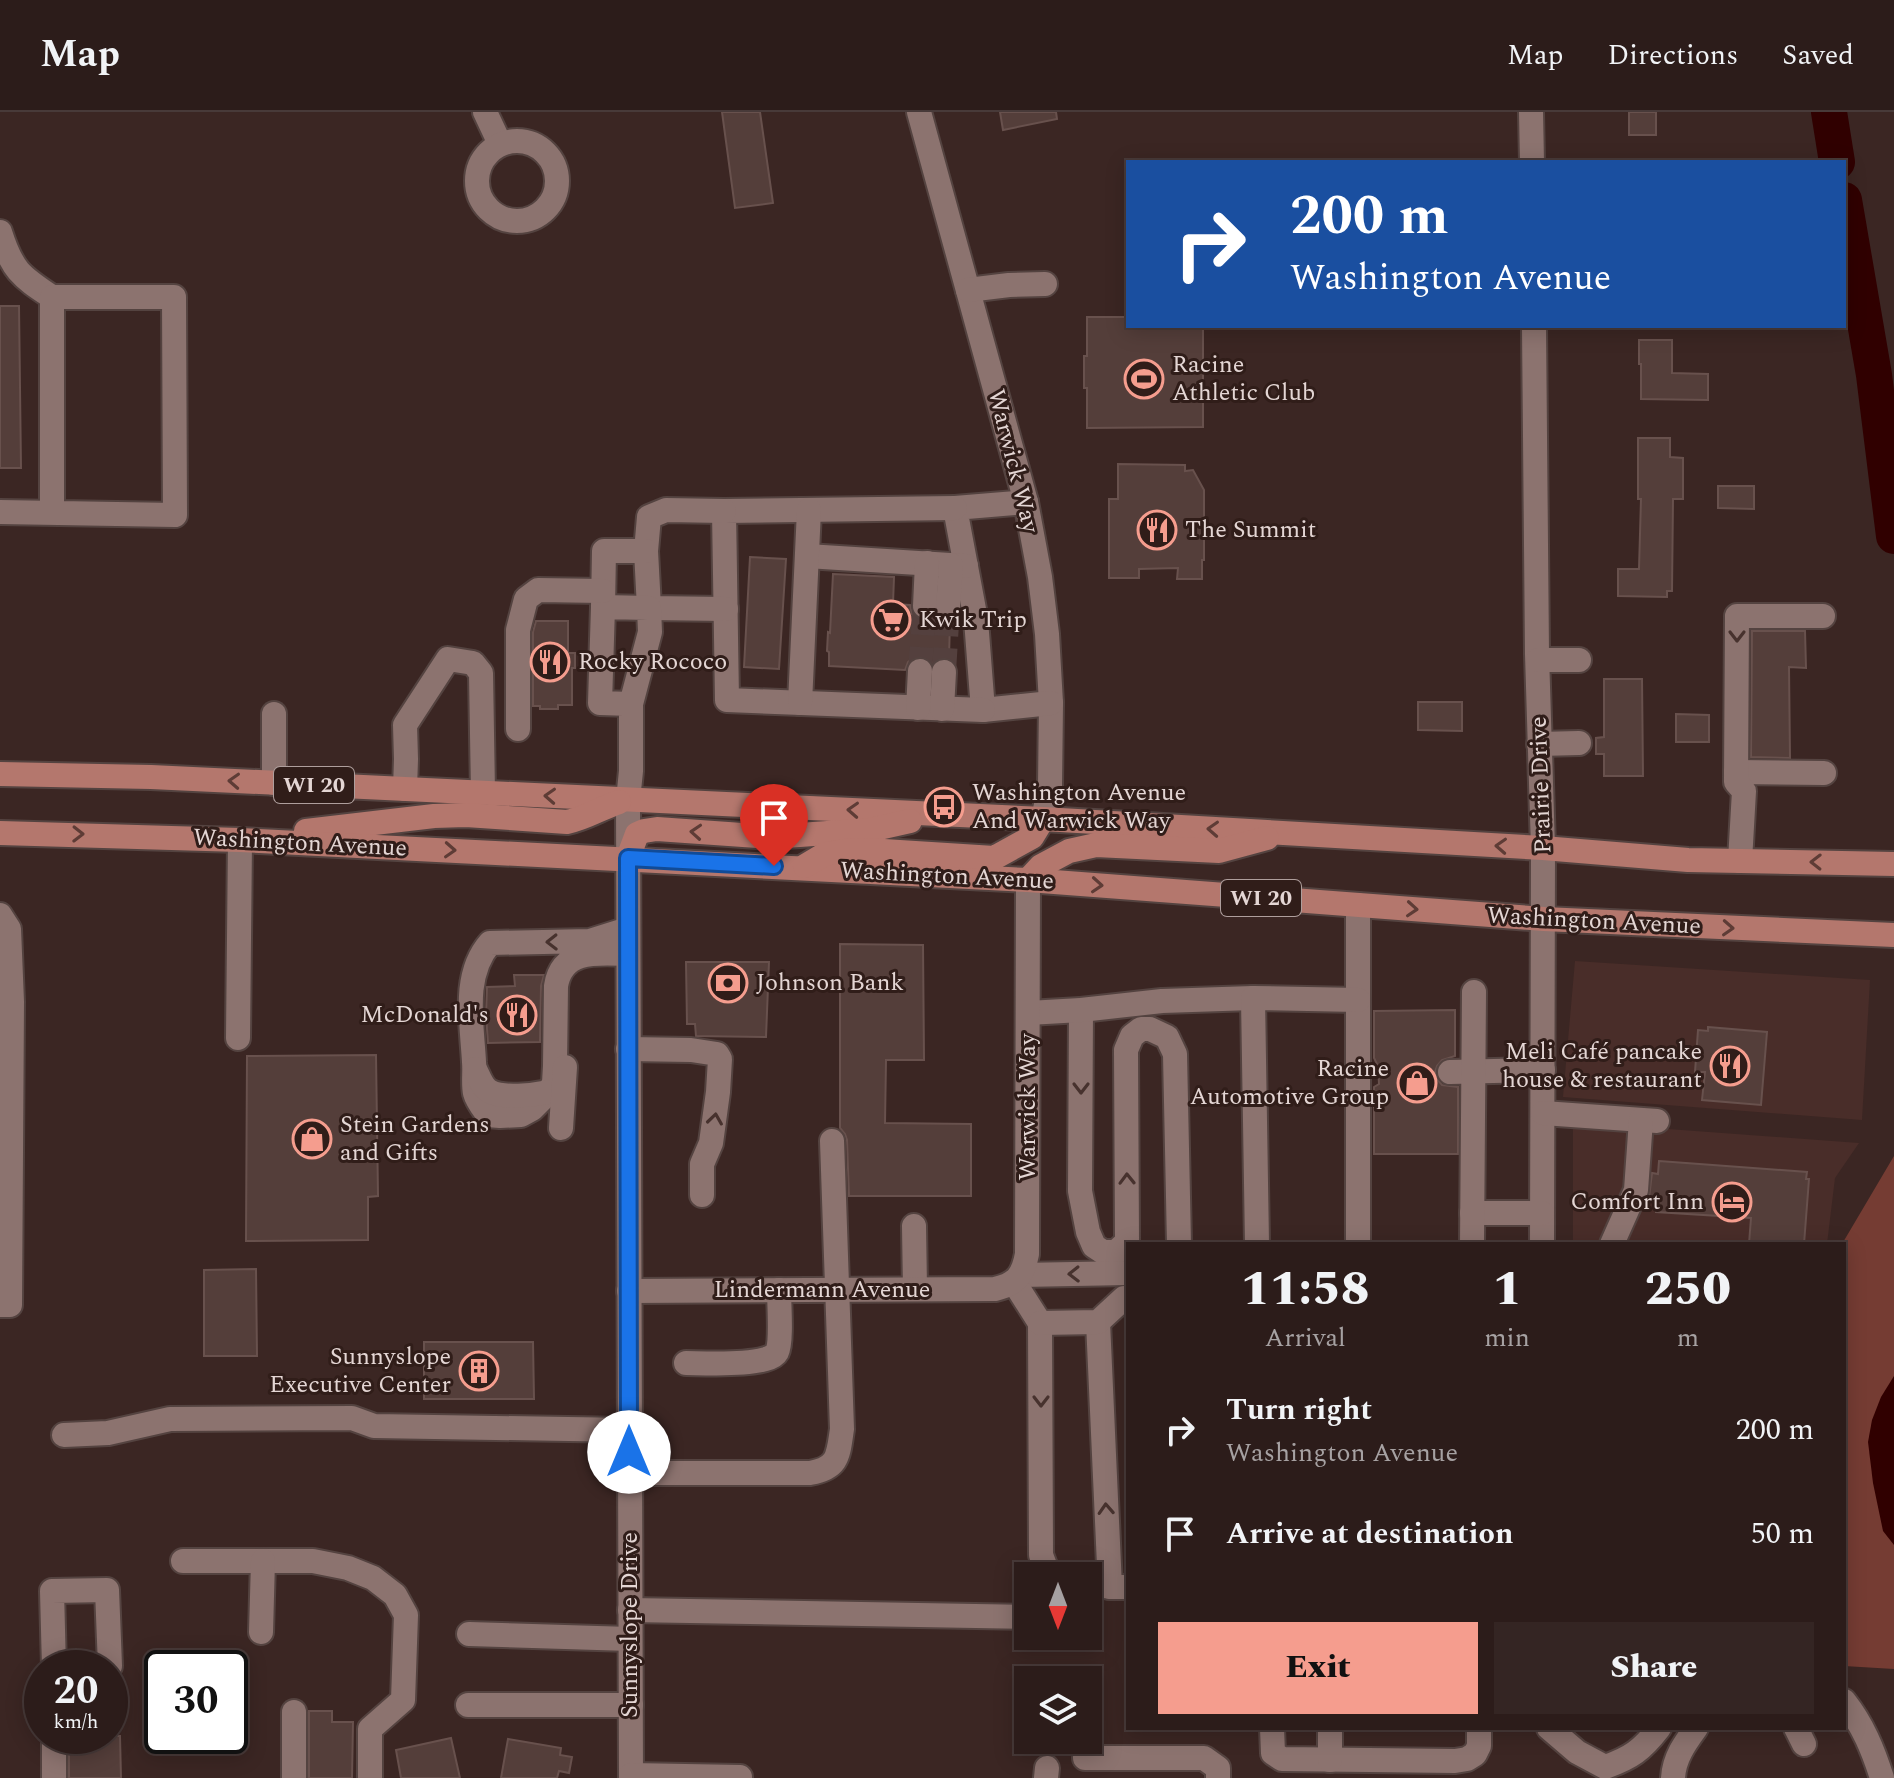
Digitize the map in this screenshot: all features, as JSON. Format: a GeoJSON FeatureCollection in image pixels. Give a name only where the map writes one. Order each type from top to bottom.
{"type":"FeatureCollection","features":[{"type":"Feature","properties":{"kind":"main road","name":"WI 20"},"geometry":{"type":"LineString","coordinates":[[0,774],[151,777],[1043,819],[1543,848],[1688,860],[1894,864]]}},
{"type":"Feature","properties":{"kind":"main road"},"geometry":{"type":"LineString","coordinates":[[240,840],[434,816],[496,816],[567,822],[628,800]]}},
{"type":"Feature","properties":{"kind":"main road"},"geometry":{"type":"LineString","coordinates":[[628,858],[637,834],[657,829],[771,837],[870,830],[939,814]]}},
{"type":"Feature","properties":{"kind":"main road"},"geometry":{"type":"LineString","coordinates":[[803,868],[825,854],[845,851],[994,858],[1032,837],[1043,819]]}},
{"type":"Feature","properties":{"kind":"main road","name":"Washington Avenue"},"geometry":{"type":"LineString","coordinates":[[0,833],[240,840],[628,858],[1028,880],[1544,919],[1894,935]]}},
{"type":"Feature","properties":{"kind":"main road"},"geometry":{"type":"LineString","coordinates":[[1028,880],[1041,866],[1069,851],[1096,845],[1219,851],[1285,833]]}},
{"type":"Feature","properties":{"kind":"street"},"geometry":{"type":"LineString","coordinates":[[485,112],[500,144]]}},
{"type":"Feature","properties":{"kind":"street","name":"Warwick Way"},"geometry":{"type":"LineString","coordinates":[[919,112],[1026,502],[1040,577],[1051,703],[1050,786],[1043,819]]}},
{"type":"Feature","properties":{"kind":"street"},"geometry":{"type":"LineString","coordinates":[[1531,112],[1532,160]]}},
{"type":"Feature","properties":{"kind":"street"},"geometry":{"type":"LineString","coordinates":[[0,232],[6,252],[22,276],[52,297],[174,297],[175,515],[0,512]]}},
{"type":"Feature","properties":{"kind":"street"},"geometry":{"type":"LineString","coordinates":[[968,290],[1045,284]]}},
{"type":"Feature","properties":{"kind":"street"},"geometry":{"type":"LineString","coordinates":[[52,297],[52,513]]}},
{"type":"Feature","properties":{"kind":"street","name":"Prairie Drive"},"geometry":{"type":"LineString","coordinates":[[1534,328],[1544,919],[1542,1242]]}},
{"type":"Feature","properties":{"kind":"street"},"geometry":{"type":"LineString","coordinates":[[1026,502],[955,508],[724,511],[727,700],[983,710],[1051,703]]}},
{"type":"Feature","properties":{"kind":"street"},"geometry":{"type":"LineString","coordinates":[[936,607],[948,564],[955,508]]}},
{"type":"Feature","properties":{"kind":"street","name":"Sunnyslope Drive"},"geometry":{"type":"LineString","coordinates":[[631,1776],[628,800],[631,704],[650,632],[646,551],[649,517],[666,510],[724,511]]}},
{"type":"Feature","properties":{"kind":"street"},"geometry":{"type":"LineString","coordinates":[[800,703],[809,510]]}},
{"type":"Feature","properties":{"kind":"street"},"geometry":{"type":"LineString","coordinates":[[631,704],[600,703],[604,551],[646,551]]}},
{"type":"Feature","properties":{"kind":"street"},"geometry":{"type":"LineString","coordinates":[[807,556],[948,564]]}},
{"type":"Feature","properties":{"kind":"street"},"geometry":{"type":"LineString","coordinates":[[948,564],[976,620],[983,710]]}},
{"type":"Feature","properties":{"kind":"street"},"geometry":{"type":"LineString","coordinates":[[518,729],[518,630],[526,599],[538,590],[649,608],[726,609]]}},
{"type":"Feature","properties":{"kind":"street"},"geometry":{"type":"LineString","coordinates":[[1740,861],[1744,791],[1736,782],[1737,616],[1823,616]]}},
{"type":"Feature","properties":{"kind":"street"},"geometry":{"type":"LineString","coordinates":[[405,789],[405,725],[448,659],[473,663],[481,673],[483,793]]}},
{"type":"Feature","properties":{"kind":"street"},"geometry":{"type":"LineString","coordinates":[[1538,660],[1579,660]]}},
{"type":"Feature","properties":{"kind":"street"},"geometry":{"type":"LineString","coordinates":[[930,708],[932,672]]}},
{"type":"Feature","properties":{"kind":"street"},"geometry":{"type":"LineString","coordinates":[[274,714],[274,783]]}},
{"type":"Feature","properties":{"kind":"street"},"geometry":{"type":"LineString","coordinates":[[1539,744],[1579,743]]}},
{"type":"Feature","properties":{"kind":"street"},"geometry":{"type":"LineString","coordinates":[[1736,772],[1824,773]]}},
{"type":"Feature","properties":{"kind":"street"},"geometry":{"type":"LineString","coordinates":[[238,1038],[240,840]]}},
{"type":"Feature","properties":{"kind":"street","name":"Warwick Way"},"geometry":{"type":"LineString","coordinates":[[1017,1278],[1024,1268],[1027,1254],[1028,880]]}},
{"type":"Feature","properties":{"kind":"street"},"geometry":{"type":"LineString","coordinates":[[1358,905],[1358,1242]]}},
{"type":"Feature","properties":{"kind":"street"},"geometry":{"type":"LineString","coordinates":[[0,915],[9,929],[12,1002],[10,1305],[0,1305]]}},
{"type":"Feature","properties":{"kind":"street"},"geometry":{"type":"LineString","coordinates":[[628,929],[590,941],[490,943],[482,951],[471,987],[475,1092],[488,1115],[521,1115],[532,1109],[554,1083],[557,976],[566,965],[590,953],[628,954]]}},
{"type":"Feature","properties":{"kind":"street"},"geometry":{"type":"LineString","coordinates":[[561,1128],[565,1097],[566,965]]}},
{"type":"Feature","properties":{"kind":"street"},"geometry":{"type":"LineString","coordinates":[[1472,1242],[1470,1146],[1462,1072],[1465,1026],[1474,992]]}},
{"type":"Feature","properties":{"kind":"street"},"geometry":{"type":"LineString","coordinates":[[1028,1013],[1162,1001],[1253,998],[1358,1000]]}},
{"type":"Feature","properties":{"kind":"street"},"geometry":{"type":"LineString","coordinates":[[1253,998],[1257,1242]]}},
{"type":"Feature","properties":{"kind":"street"},"geometry":{"type":"LineString","coordinates":[[1081,1010],[1080,1191],[1094,1246],[1103,1252],[1116,1252],[1126,1243]]}},
{"type":"Feature","properties":{"kind":"street"},"geometry":{"type":"LineString","coordinates":[[1127,1242],[1126,1050],[1132,1036],[1141,1029],[1150,1029],[1167,1037],[1175,1054],[1179,1242]]}},
{"type":"Feature","properties":{"kind":"street"},"geometry":{"type":"LineString","coordinates":[[628,1049],[691,1050],[717,1054],[720,1059],[711,1143],[702,1164],[702,1195]]}},
{"type":"Feature","properties":{"kind":"street"},"geometry":{"type":"LineString","coordinates":[[1462,1072],[1543,1070]]}},
{"type":"Feature","properties":{"kind":"street"},"geometry":{"type":"LineString","coordinates":[[1543,1113],[1649,1120],[1636,1190],[1613,1242]]}},
{"type":"Feature","properties":{"kind":"street"},"geometry":{"type":"LineString","coordinates":[[630,1473],[810,1473],[824,1471],[838,1457],[842,1429],[832,1141]]}},
{"type":"Feature","properties":{"kind":"street"},"geometry":{"type":"LineString","coordinates":[[1472,1213],[1542,1213]]}},
{"type":"Feature","properties":{"kind":"street"},"geometry":{"type":"LineString","coordinates":[[914,1226],[915,1289]]}},
{"type":"Feature","properties":{"kind":"street","name":"Lindermann Avenue"},"geometry":{"type":"LineString","coordinates":[[629,1291],[995,1289],[1005,1287],[1017,1278],[1126,1273]]}},
{"type":"Feature","properties":{"kind":"street"},"geometry":{"type":"LineString","coordinates":[[1017,1278],[1040,1323],[1041,1555],[1044,1562]]}},
{"type":"Feature","properties":{"kind":"street"},"geometry":{"type":"LineString","coordinates":[[686,1363],[755,1362],[771,1358],[777,1352],[779,1341],[779,1290]]}},
{"type":"Feature","properties":{"kind":"street"},"geometry":{"type":"LineString","coordinates":[[1040,1323],[1098,1322],[1126,1298]]}},
{"type":"Feature","properties":{"kind":"street"},"geometry":{"type":"LineString","coordinates":[[1098,1322],[1109,1586]]}},
{"type":"Feature","properties":{"kind":"street"},"geometry":{"type":"LineString","coordinates":[[64,1435],[108,1433],[170,1419],[352,1418],[374,1426],[629,1430]]}},
{"type":"Feature","properties":{"kind":"street"},"geometry":{"type":"LineString","coordinates":[[183,1561],[313,1561],[348,1568],[373,1578],[395,1595],[406,1615],[403,1700],[370,1729],[370,1778]]}},
{"type":"Feature","properties":{"kind":"street"},"geometry":{"type":"LineString","coordinates":[[261,1632],[263,1561]]}},
{"type":"Feature","properties":{"kind":"street"},"geometry":{"type":"LineString","coordinates":[[630,1610],[1014,1617]]}},
{"type":"Feature","properties":{"kind":"street"},"geometry":{"type":"LineString","coordinates":[[469,1634],[630,1639]]}},
{"type":"Feature","properties":{"kind":"street"},"geometry":{"type":"LineString","coordinates":[[1846,1704],[1871,1745],[1882,1778]]}},
{"type":"Feature","properties":{"kind":"street"},"geometry":{"type":"LineString","coordinates":[[468,1705],[631,1705]]}},
{"type":"Feature","properties":{"kind":"street"},"geometry":{"type":"LineString","coordinates":[[294,1712],[294,1778]]}},
{"type":"Feature","properties":{"kind":"street"},"geometry":{"type":"LineString","coordinates":[[1272,1730],[1273,1753],[1282,1759],[1436,1769],[1475,1754],[1479,1746],[1479,1730]]}},
{"type":"Feature","properties":{"kind":"street"},"geometry":{"type":"LineString","coordinates":[[1330,1730],[1330,1760]]}},
{"type":"Feature","properties":{"kind":"street"},"geometry":{"type":"LineString","coordinates":[[1551,1730],[1577,1752],[1605,1767],[1636,1753],[1657,1730]]}},
{"type":"Feature","properties":{"kind":"street"},"geometry":{"type":"LineString","coordinates":[[1673,1778],[1682,1747],[1695,1730]]}},
{"type":"Feature","properties":{"kind":"street"},"geometry":{"type":"LineString","coordinates":[[54,1754],[54,1778]]}},
{"type":"Feature","properties":{"kind":"street"},"geometry":{"type":"LineString","coordinates":[[1085,1758],[1204,1758],[1218,1768],[1218,1778]]}},
{"type":"Feature","properties":{"kind":"street"},"geometry":{"type":"LineString","coordinates":[[631,1776],[740,1777]]}},
{"type":"Feature","properties":{"kind":"shaded area"},"geometry":{"type":"Polygon","coordinates":[[[1575,961],[1870,980],[1862,1120],[1563,1097],[1575,961]]]}},
{"type":"Feature","properties":{"kind":"shaded area"},"geometry":{"type":"Polygon","coordinates":[[[1573,1122],[1859,1143],[1835,1178],[1827,1242],[1573,1242],[1573,1122]]]}},
{"type":"Feature","properties":{"kind":"shaded area"},"geometry":{"type":"Polygon","coordinates":[[[1894,1156],[1894,1669],[1846,1666],[1846,1242],[1843,1242],[1894,1156]]]}},
{"type":"Feature","properties":{"kind":"shaded area"},"geometry":{"type":"Polygon","coordinates":[[[1894,1376],[1894,1545],[1883,1531],[1868,1442],[1881,1397],[1894,1376]]]}},
{"type":"Feature","properties":{"kind":"building"},"geometry":{"type":"Polygon","coordinates":[[[722,112],[760,112],[773,203],[735,208],[722,112]]]}},
{"type":"Feature","properties":{"kind":"building"},"geometry":{"type":"Polygon","coordinates":[[[1000,112],[1056,112],[1057,119],[1003,130],[1000,112]]]}},
{"type":"Feature","properties":{"kind":"building"},"geometry":{"type":"Polygon","coordinates":[[[1629,112],[1656,112],[1656,135],[1629,135],[1629,112]]]}},
{"type":"Feature","properties":{"kind":"building"},"geometry":{"type":"Polygon","coordinates":[[[0,306],[19,306],[21,468],[0,468],[0,306]]]}},
{"type":"Feature","properties":{"kind":"building","name":"Racine Athletic Club"},"geometry":{"type":"Polygon","coordinates":[[[1087,317],[1126,317],[1126,328],[1203,328],[1203,427],[1087,428],[1084,356],[1087,356],[1087,317]]]}},
{"type":"Feature","properties":{"kind":"building"},"geometry":{"type":"Polygon","coordinates":[[[1639,340],[1672,340],[1672,373],[1708,374],[1708,400],[1641,399],[1639,340]]]}},
{"type":"Feature","properties":{"kind":"building"},"geometry":{"type":"Polygon","coordinates":[[[1638,438],[1670,438],[1670,457],[1683,458],[1683,499],[1673,499],[1672,591],[1667,591],[1667,597],[1618,596],[1618,569],[1639,569],[1641,499],[1638,499],[1638,438]]]}},
{"type":"Feature","properties":{"kind":"building","name":"The Summit"},"geometry":{"type":"Polygon","coordinates":[[[1118,464],[1185,465],[1185,471],[1193,470],[1204,490],[1202,579],[1177,579],[1178,568],[1139,569],[1139,578],[1109,578],[1109,499],[1118,499],[1118,464]]]}},
{"type":"Feature","properties":{"kind":"building"},"geometry":{"type":"Polygon","coordinates":[[[1718,486],[1754,486],[1754,509],[1718,508],[1718,486]]]}},
{"type":"Feature","properties":{"kind":"building"},"geometry":{"type":"Polygon","coordinates":[[[750,557],[786,559],[779,669],[744,667],[750,557]]]}},
{"type":"Feature","properties":{"kind":"building","name":"Kwik Trip"},"geometry":{"type":"Polygon","coordinates":[[[833,574],[894,577],[893,604],[910,605],[912,614],[924,621],[936,616],[940,620],[950,621],[949,658],[938,658],[932,663],[922,656],[914,657],[905,670],[829,666],[827,651],[833,574]]]}},
{"type":"Feature","properties":{"kind":"building","name":"Rocky Rococo"},"geometry":{"type":"Polygon","coordinates":[[[536,621],[568,621],[568,653],[575,653],[572,705],[558,705],[558,709],[533,706],[533,632],[536,621]]]}},
{"type":"Feature","properties":{"kind":"building"},"geometry":{"type":"Polygon","coordinates":[[[1752,631],[1805,631],[1806,668],[1789,667],[1790,758],[1751,757],[1752,631]]]}},
{"type":"Feature","properties":{"kind":"building"},"geometry":{"type":"Polygon","coordinates":[[[1604,679],[1642,679],[1643,776],[1604,776],[1604,754],[1596,754],[1596,738],[1604,737],[1604,679]]]}},
{"type":"Feature","properties":{"kind":"building"},"geometry":{"type":"Polygon","coordinates":[[[1418,702],[1462,702],[1462,731],[1418,730],[1418,702]]]}},
{"type":"Feature","properties":{"kind":"building"},"geometry":{"type":"Polygon","coordinates":[[[1676,714],[1709,715],[1709,742],[1676,742],[1676,714]]]}},
{"type":"Feature","properties":{"kind":"building"},"geometry":{"type":"Polygon","coordinates":[[[840,944],[923,945],[924,1060],[886,1060],[885,1123],[971,1124],[971,1196],[849,1196],[847,1140],[840,1128],[840,944]]]}},
{"type":"Feature","properties":{"kind":"building","name":"Johnson Bank"},"geometry":{"type":"Polygon","coordinates":[[[686,962],[769,962],[766,1037],[696,1036],[695,1024],[687,1024],[686,962]]]}},
{"type":"Feature","properties":{"kind":"building","name":"McDonald's"},"geometry":{"type":"Polygon","coordinates":[[[514,975],[544,975],[540,1042],[488,1043],[487,987],[515,986],[514,975]]]}},
{"type":"Feature","properties":{"kind":"building","name":"Racine Automotive Group"},"geometry":{"type":"Polygon","coordinates":[[[1455,1010],[1455,1056],[1442,1060],[1435,1072],[1442,1085],[1458,1087],[1458,1154],[1374,1154],[1374,1087],[1379,1084],[1378,1066],[1374,1058],[1374,1011],[1455,1010]]]}},
{"type":"Feature","properties":{"kind":"building","name":"Meli Café pancake house & restaurant"},"geometry":{"type":"Polygon","coordinates":[[[1708,1027],[1767,1032],[1761,1105],[1702,1100],[1705,1072],[1695,1072],[1698,1030],[1708,1031],[1708,1027]]]}},
{"type":"Feature","properties":{"kind":"building","name":"Stein Gardens and Gifts"},"geometry":{"type":"Polygon","coordinates":[[[376,1055],[378,1196],[368,1197],[368,1240],[246,1241],[247,1056],[376,1055]]]}},
{"type":"Feature","properties":{"kind":"building","name":"Comfort Inn"},"geometry":{"type":"Polygon","coordinates":[[[1659,1161],[1807,1172],[1804,1242],[1749,1242],[1751,1218],[1656,1212],[1656,1198],[1649,1198],[1652,1173],[1658,1174],[1659,1161]]]}},
{"type":"Feature","properties":{"kind":"building"},"geometry":{"type":"Polygon","coordinates":[[[256,1269],[257,1356],[204,1356],[204,1270],[256,1269]]]}},
{"type":"Feature","properties":{"kind":"building","name":"Sunnyslope Executive Center"},"geometry":{"type":"Polygon","coordinates":[[[424,1342],[533,1342],[534,1399],[424,1399],[424,1342]]]}},
{"type":"Feature","properties":{"kind":"building"},"geometry":{"type":"Polygon","coordinates":[[[309,1711],[332,1711],[332,1722],[353,1722],[352,1778],[309,1778],[309,1711]]]}},
{"type":"Feature","properties":{"kind":"building"},"geometry":{"type":"Polygon","coordinates":[[[451,1738],[460,1778],[401,1778],[396,1750],[451,1738]]]}},
{"type":"Feature","properties":{"kind":"building"},"geometry":{"type":"Polygon","coordinates":[[[508,1739],[561,1748],[560,1755],[572,1757],[569,1773],[559,1771],[557,1778],[501,1778],[508,1739]]]}},
{"type":"Feature","properties":{"kind":"building"},"geometry":{"type":"Polygon","coordinates":[[[69,1754],[120,1754],[121,1778],[69,1778],[69,1754]]]}},
{"type":"Feature","properties":{"kind":"waterway"},"geometry":{"type":"LineString","coordinates":[[1829,112],[1837,160]]}},
{"type":"Feature","properties":{"kind":"waterway"},"geometry":{"type":"LineString","coordinates":[[1846,212],[1874,375],[1894,536]]}},
{"type":"Feature","properties":{"kind":"tunnel"},"geometry":{"type":"LineString","coordinates":[[920,671],[925,606]]}},
{"type":"Feature","properties":{"kind":"tunnel"},"geometry":{"type":"LineString","coordinates":[[944,672],[948,607]]}},
{"type":"Feature","properties":{"kind":"place","name":"Racine Athletic Club"},"geometry":{"type":"Point","coordinates":[1144,379]}},
{"type":"Feature","properties":{"kind":"place","name":"The Summit"},"geometry":{"type":"Point","coordinates":[1157,530]}},
{"type":"Feature","properties":{"kind":"place","name":"Kwik Trip"},"geometry":{"type":"Point","coordinates":[891,620]}},
{"type":"Feature","properties":{"kind":"place","name":"Rocky Rococo"},"geometry":{"type":"Point","coordinates":[550,662]}},
{"type":"Feature","properties":{"kind":"place","name":"Washington Avenue And Warwick Way"},"geometry":{"type":"Point","coordinates":[944,807]}},
{"type":"Feature","properties":{"kind":"place","name":"Johnson Bank"},"geometry":{"type":"Point","coordinates":[728,983]}},
{"type":"Feature","properties":{"kind":"place","name":"McDonald's"},"geometry":{"type":"Point","coordinates":[517,1015]}},
{"type":"Feature","properties":{"kind":"place","name":"Meli Café pancake house & restaurant"},"geometry":{"type":"Point","coordinates":[1730,1066]}},
{"type":"Feature","properties":{"kind":"place","name":"Racine Automotive Group"},"geometry":{"type":"Point","coordinates":[1417,1083]}},
{"type":"Feature","properties":{"kind":"place","name":"Stein Gardens and Gifts"},"geometry":{"type":"Point","coordinates":[312,1139]}},
{"type":"Feature","properties":{"kind":"place","name":"Comfort Inn"},"geometry":{"type":"Point","coordinates":[1732,1202]}},
{"type":"Feature","properties":{"kind":"place","name":"Sunnyslope Executive Center"},"geometry":{"type":"Point","coordinates":[479,1371]}},
{"type":"Feature","properties":{"kind":"route"},"geometry":{"type":"LineString","coordinates":[[629,1452],[628,858],[774,866]]}}]}
